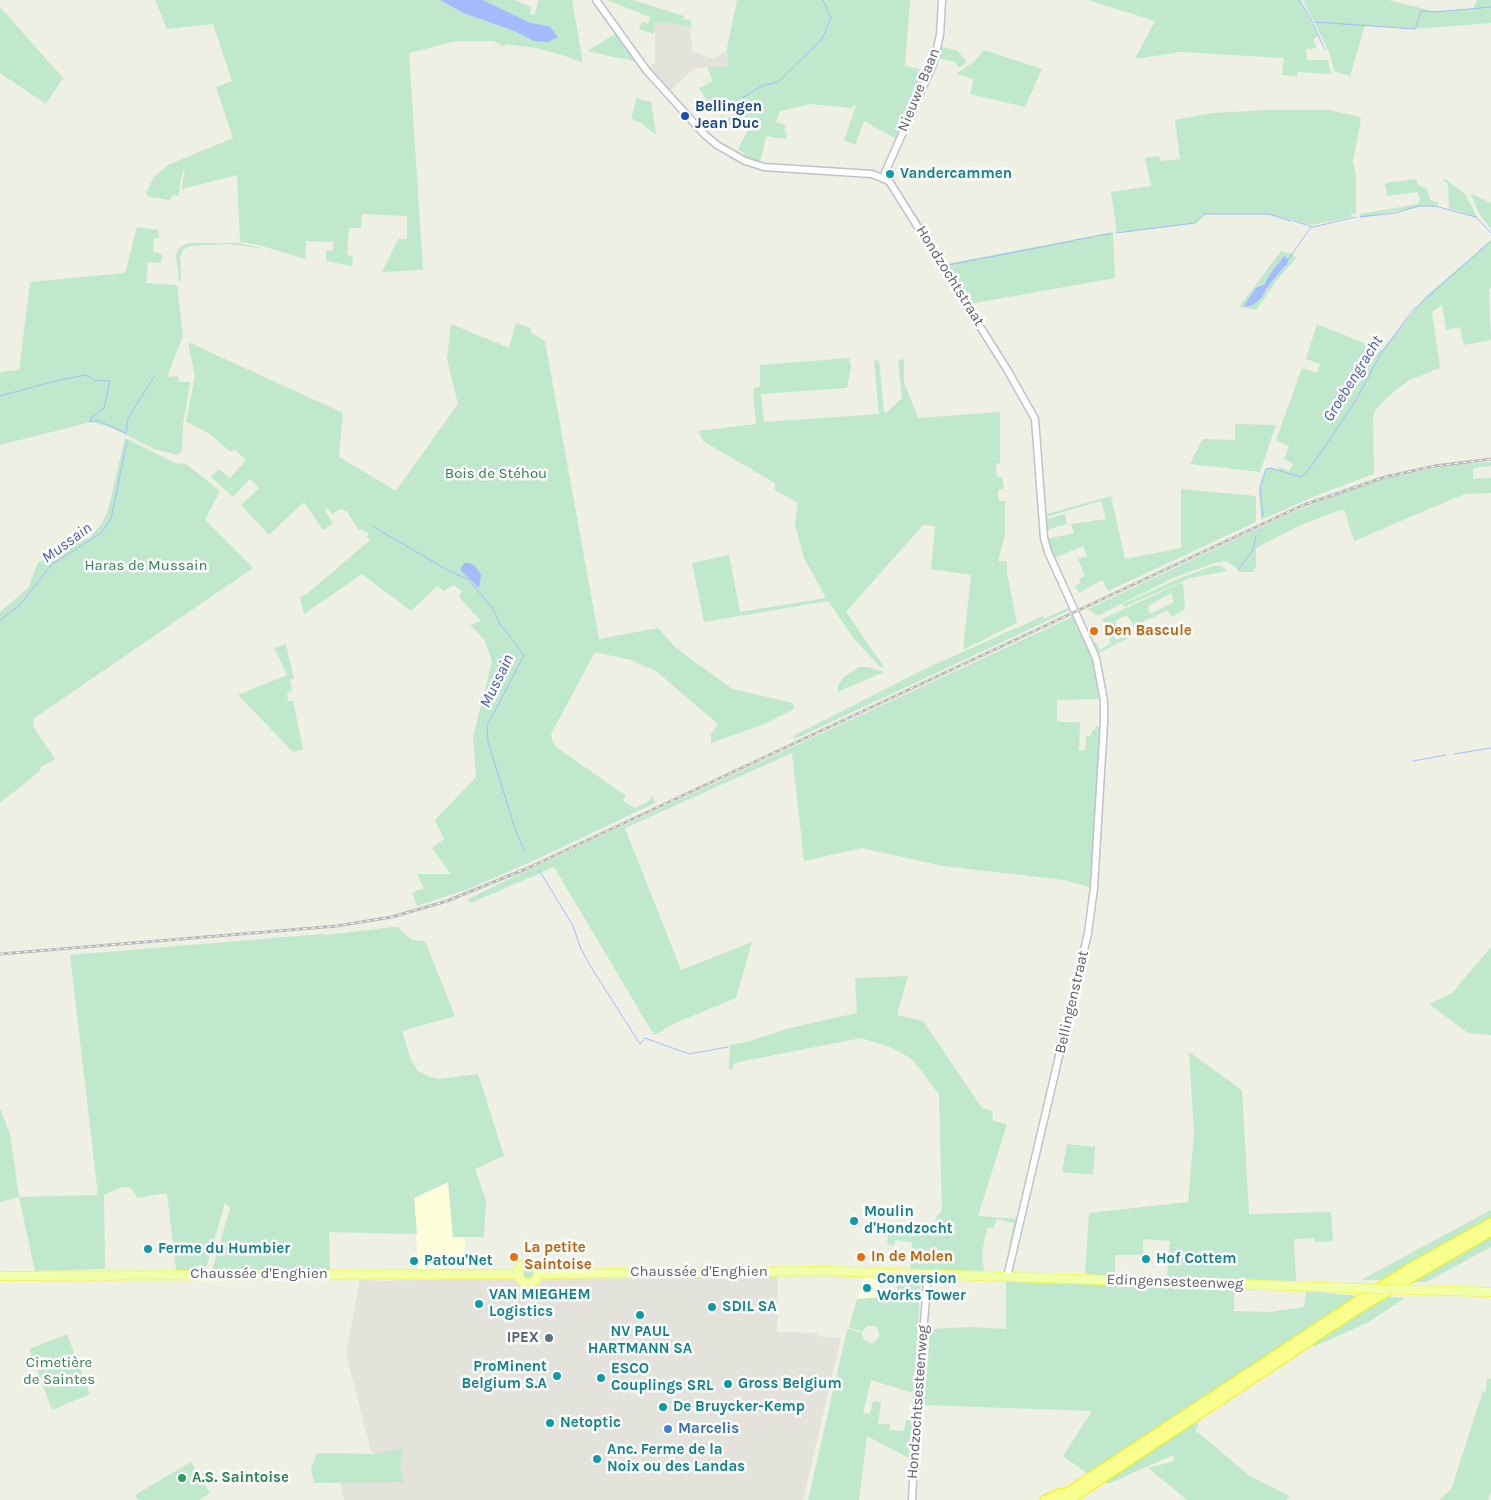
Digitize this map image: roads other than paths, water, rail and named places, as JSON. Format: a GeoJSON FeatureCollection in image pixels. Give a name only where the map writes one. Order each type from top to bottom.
{"type":"FeatureCollection","features":[{"type":"Feature","properties":{"kind":"highway"},"geometry":{"type":"LineString","coordinates":[[1056,1500],[1358,1301],[1414,1266],[1491,1223]]}},
{"type":"Feature","properties":{"kind":"highway"},"geometry":{"type":"LineString","coordinates":[[1069,1500],[1362,1306],[1491,1231]]}},
{"type":"Feature","properties":{"kind":"highway"},"geometry":{"type":"LineString","coordinates":[[1045,1500],[1076,1488]]}},
{"type":"Feature","properties":{"kind":"main road","name":"Chaussée d'Enghien"},"geometry":{"type":"LineString","coordinates":[[529,1263],[536,1267],[538,1274],[534,1280],[529,1282],[522,1280],[519,1274],[522,1265],[529,1263]]}},
{"type":"Feature","properties":{"kind":"main road","name":"Edingensesteenweg"},"geometry":{"type":"LineString","coordinates":[[860,1272],[1491,1292]]}},
{"type":"Feature","properties":{"kind":"main road","name":"Chaussée d'Enghien"},"geometry":{"type":"LineString","coordinates":[[538,1274],[860,1272]]}},
{"type":"Feature","properties":{"kind":"main road","name":"Chaussée d'Enghien"},"geometry":{"type":"LineString","coordinates":[[0,1276],[519,1274]]}},
{"type":"Feature","properties":{"kind":"street"},"geometry":{"type":"LineString","coordinates":[[596,0],[661,87],[704,134],[717,145],[745,161],[764,167],[882,177]]}},
{"type":"Feature","properties":{"kind":"street","name":"Nieuwe Baan"},"geometry":{"type":"LineString","coordinates":[[882,177],[933,65],[940,35],[942,0]]}},
{"type":"Feature","properties":{"kind":"street","name":"Hondzochtstraat"},"geometry":{"type":"LineString","coordinates":[[882,177],[893,184],[1033,412],[1038,429],[1044,538],[1048,552],[1096,658],[1104,701],[1104,722]]}},
{"type":"Feature","properties":{"kind":"street","name":"Bellingenstraat"},"geometry":{"type":"LineString","coordinates":[[1007,1276],[1088,933],[1094,888],[1104,722]]}},
{"type":"Feature","properties":{"kind":"street","name":"Hondzochtsesteenweg"},"geometry":{"type":"LineString","coordinates":[[912,1500],[917,1404],[928,1274]]}},
{"type":"Feature","properties":{"kind":"water"},"geometry":{"type":"Polygon","coordinates":[[[440,0],[483,0],[531,23],[549,26],[558,37],[548,42],[534,41],[514,31],[463,13],[440,0]]]}},
{"type":"Feature","properties":{"kind":"water"},"geometry":{"type":"Polygon","coordinates":[[[1284,256],[1288,259],[1287,264],[1273,279],[1261,298],[1253,305],[1244,306],[1256,288],[1265,284],[1269,275],[1284,256]]]}},
{"type":"Feature","properties":{"kind":"water"},"geometry":{"type":"Polygon","coordinates":[[[464,563],[475,566],[481,575],[479,588],[460,570],[464,563]]]}},
{"type":"Feature","properties":{"kind":"waterway"},"geometry":{"type":"LineString","coordinates":[[742,98],[762,86],[778,82],[822,39],[831,18],[823,0]]}},
{"type":"Feature","properties":{"kind":"waterway"},"geometry":{"type":"LineString","coordinates":[[1299,0],[1309,15],[1325,50]]}},
{"type":"Feature","properties":{"kind":"waterway"},"geometry":{"type":"LineString","coordinates":[[1315,22],[1415,29],[1421,11],[1435,12],[1491,7]]}},
{"type":"Feature","properties":{"kind":"waterway"},"geometry":{"type":"LineString","coordinates":[[1360,217],[1396,213],[1418,206],[1435,206],[1476,217],[1491,233]]}},
{"type":"Feature","properties":{"kind":"waterway"},"geometry":{"type":"LineString","coordinates":[[914,213],[947,265]]}},
{"type":"Feature","properties":{"kind":"waterway"},"geometry":{"type":"LineString","coordinates":[[1204,214],[1269,214],[1291,221]]}},
{"type":"Feature","properties":{"kind":"waterway"},"geometry":{"type":"LineString","coordinates":[[1116,233],[1195,223],[1201,217]]}},
{"type":"Feature","properties":{"kind":"waterway"},"geometry":{"type":"LineString","coordinates":[[1294,221],[1313,227],[1356,217]]}},
{"type":"Feature","properties":{"kind":"waterway"},"geometry":{"type":"LineString","coordinates":[[1288,260],[1311,227]]}},
{"type":"Feature","properties":{"kind":"waterway"},"geometry":{"type":"LineString","coordinates":[[1096,236],[1110,234]]}},
{"type":"Feature","properties":{"kind":"waterway"},"geometry":{"type":"LineString","coordinates":[[1075,240],[1093,237]]}},
{"type":"Feature","properties":{"kind":"waterway"},"geometry":{"type":"LineString","coordinates":[[985,329],[948,265],[1073,241]]}},
{"type":"Feature","properties":{"kind":"waterway","name":"Groebengracht"},"geometry":{"type":"LineString","coordinates":[[1263,516],[1260,488],[1266,469],[1270,468],[1301,477],[1312,465],[1355,402],[1380,355],[1412,311],[1491,241]]}},
{"type":"Feature","properties":{"kind":"waterway"},"geometry":{"type":"LineString","coordinates":[[1271,282],[1280,271]]}},
{"type":"Feature","properties":{"kind":"waterway"},"geometry":{"type":"LineString","coordinates":[[0,396],[59,380],[86,375],[95,380],[110,381],[104,408],[91,418],[90,422]]}},
{"type":"Feature","properties":{"kind":"waterway","name":"Mussain"},"geometry":{"type":"LineString","coordinates":[[91,422],[96,420],[126,433],[128,418],[154,377]]}},
{"type":"Feature","properties":{"kind":"waterway","name":"Mussain"},"geometry":{"type":"LineString","coordinates":[[0,620],[19,606],[51,565],[101,533],[111,519],[127,441]]}},
{"type":"Feature","properties":{"kind":"waterway","name":"Mussain"},"geometry":{"type":"LineString","coordinates":[[374,527],[449,571],[469,580],[493,609],[500,624],[524,655],[487,726],[488,742],[516,832],[525,851]]}},
{"type":"Feature","properties":{"kind":"waterway","name":"Groebengracht"},"geometry":{"type":"LineString","coordinates":[[1239,569],[1253,550],[1256,536]]}},
{"type":"Feature","properties":{"kind":"waterway"},"geometry":{"type":"LineString","coordinates":[[1454,754],[1491,748]]}},
{"type":"Feature","properties":{"kind":"waterway"},"geometry":{"type":"LineString","coordinates":[[1413,761],[1446,755]]}},
{"type":"Feature","properties":{"kind":"waterway"},"geometry":{"type":"LineString","coordinates":[[539,870],[573,926],[581,949],[591,967],[640,1044],[645,1038],[689,1054],[728,1047]]}},
{"type":"Feature","properties":{"kind":"railway"},"geometry":{"type":"LineString","coordinates":[[0,954],[337,926],[392,917],[447,901],[528,868],[1301,506],[1385,477],[1435,466],[1491,459]]}},
{"type":"Feature","properties":{"kind":"place","name":"Bellingen Jean Duc"},"geometry":{"type":"Point","coordinates":[685,116]}},
{"type":"Feature","properties":{"kind":"place","name":"Vandercammen"},"geometry":{"type":"Point","coordinates":[890,174]}},
{"type":"Feature","properties":{"kind":"place","name":"Den Bascule"},"geometry":{"type":"Point","coordinates":[1094,631]}},
{"type":"Feature","properties":{"kind":"place","name":"Moulin d'Hondzocht"},"geometry":{"type":"Point","coordinates":[854,1221]}},
{"type":"Feature","properties":{"kind":"place","name":"Ferme du Humbier"},"geometry":{"type":"Point","coordinates":[148,1249]}},
{"type":"Feature","properties":{"kind":"place","name":"La petite Saintoise"},"geometry":{"type":"Point","coordinates":[514,1257]}},
{"type":"Feature","properties":{"kind":"place","name":"In de Molen"},"geometry":{"type":"Point","coordinates":[861,1257]}},
{"type":"Feature","properties":{"kind":"place","name":"Hof Cottem"},"geometry":{"type":"Point","coordinates":[1146,1259]}},
{"type":"Feature","properties":{"kind":"place","name":"Patou'Net"},"geometry":{"type":"Point","coordinates":[414,1261]}},
{"type":"Feature","properties":{"kind":"place","name":"Conversion Works Tower"},"geometry":{"type":"Point","coordinates":[867,1288]}},
{"type":"Feature","properties":{"kind":"place","name":"VAN MIEGHEM Logistics"},"geometry":{"type":"Point","coordinates":[479,1304]}},
{"type":"Feature","properties":{"kind":"place","name":"SDIL SA"},"geometry":{"type":"Point","coordinates":[712,1307]}},
{"type":"Feature","properties":{"kind":"place","name":"NV PAUL HARTMANN SA"},"geometry":{"type":"Point","coordinates":[640,1315]}},
{"type":"Feature","properties":{"kind":"place","name":"IPEX"},"geometry":{"type":"Point","coordinates":[549,1338]}},
{"type":"Feature","properties":{"kind":"place","name":"ProMinent Belgium S.A"},"geometry":{"type":"Point","coordinates":[557,1376]}},
{"type":"Feature","properties":{"kind":"place","name":"ESCO Couplings SRL"},"geometry":{"type":"Point","coordinates":[601,1378]}},
{"type":"Feature","properties":{"kind":"place","name":"Gross Belgium"},"geometry":{"type":"Point","coordinates":[728,1384]}},
{"type":"Feature","properties":{"kind":"place","name":"De Bruycker-Kemp"},"geometry":{"type":"Point","coordinates":[663,1407]}},
{"type":"Feature","properties":{"kind":"place","name":"Netoptic"},"geometry":{"type":"Point","coordinates":[550,1423]}},
{"type":"Feature","properties":{"kind":"place","name":"Marcelis"},"geometry":{"type":"Point","coordinates":[668,1429]}},
{"type":"Feature","properties":{"kind":"place","name":"Anc. Ferme de la Noix ou des Landas"},"geometry":{"type":"Point","coordinates":[597,1459]}},
{"type":"Feature","properties":{"kind":"place","name":"A.S. Saintoise"},"geometry":{"type":"Point","coordinates":[182,1478]}},
{"type":"Feature","properties":{"kind":"park label","name":"Bois de Stéhou"},"geometry":{"type":"Point","coordinates":[496,474]}},
{"type":"Feature","properties":{"kind":"park label","name":"Haras de Mussain"},"geometry":{"type":"Point","coordinates":[146,566]}},
{"type":"Feature","properties":{"kind":"park label","name":"Cimetière de Saintes"},"geometry":{"type":"Point","coordinates":[59,1372]}}]}
